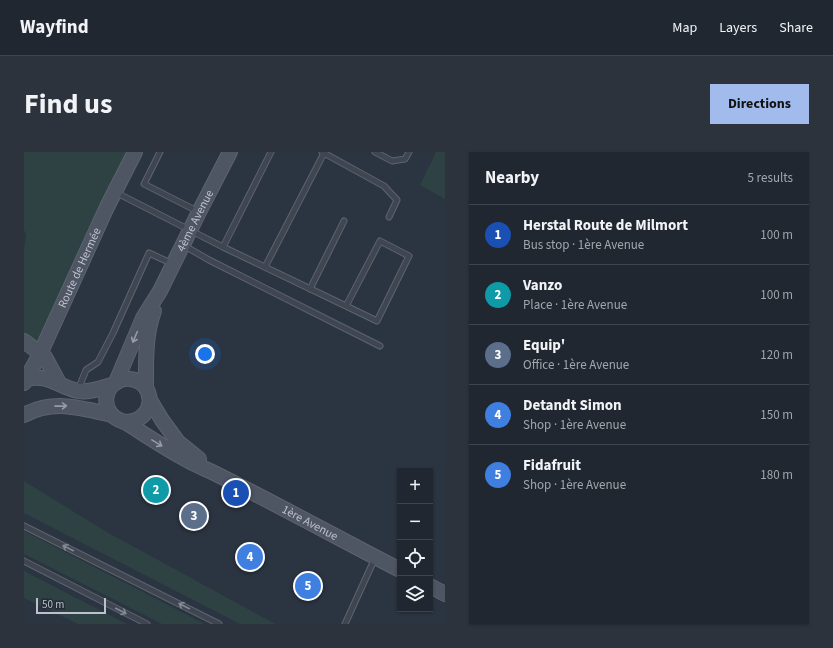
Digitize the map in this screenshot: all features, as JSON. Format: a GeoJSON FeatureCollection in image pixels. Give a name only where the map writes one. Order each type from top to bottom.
{"type":"FeatureCollection","features":[{"type":"Feature","properties":{"kind":"street","name":"Route de Hermée"},"geometry":{"type":"LineString","coordinates":[[25,381],[40,354],[135,152]]}},
{"type":"Feature","properties":{"kind":"street","name":"4ème Avenue"},"geometry":{"type":"LineString","coordinates":[[114,384],[143,318],[160,291],[230,152]]}},
{"type":"Feature","properties":{"kind":"street","name":"4ème Avenue"},"geometry":{"type":"LineString","coordinates":[[148,394],[146,350],[150,320],[160,291]]}},
{"type":"Feature","properties":{"kind":"street"},"geometry":{"type":"LineString","coordinates":[[24,342],[45,357],[59,383]]}},
{"type":"Feature","properties":{"kind":"street"},"geometry":{"type":"LineString","coordinates":[[25,381],[32,378],[44,378],[78,391],[87,392],[114,384],[123,379],[130,379],[138,381],[148,394]]}},
{"type":"Feature","properties":{"kind":"street"},"geometry":{"type":"LineString","coordinates":[[114,384],[108,391],[106,404],[108,410],[118,419]]}},
{"type":"Feature","properties":{"kind":"street","name":"1ère Avenue"},"geometry":{"type":"LineString","coordinates":[[27,409],[46,406],[71,406],[131,422],[142,417],[146,412],[149,406],[148,394]]}},
{"type":"Feature","properties":{"kind":"street","name":"1ère Avenue"},"geometry":{"type":"LineString","coordinates":[[148,394],[162,420],[178,442],[220,476]]}},
{"type":"Feature","properties":{"kind":"street","name":"1ère Avenue"},"geometry":{"type":"LineString","coordinates":[[118,419],[188,461],[220,476],[397,568]]}},
{"type":"Feature","properties":{"kind":"street"},"geometry":{"type":"LineString","coordinates":[[433,588],[445,594]]}},
{"type":"Feature","properties":{"kind":"lane"},"geometry":{"type":"LineString","coordinates":[[160,152],[144,184],[199,212]]}},
{"type":"Feature","properties":{"kind":"lane"},"geometry":{"type":"LineString","coordinates":[[223,247],[271,152]]}},
{"type":"Feature","properties":{"kind":"lane"},"geometry":{"type":"LineString","coordinates":[[375,152],[392,161],[405,159],[409,152]]}},
{"type":"Feature","properties":{"kind":"lane"},"geometry":{"type":"LineString","coordinates":[[265,267],[322,153],[384,186],[397,200],[389,217]]}},
{"type":"Feature","properties":{"kind":"lane"},"geometry":{"type":"LineString","coordinates":[[115,192],[190,231],[377,321],[409,256],[380,241],[346,306]]}},
{"type":"Feature","properties":{"kind":"lane"},"geometry":{"type":"LineString","coordinates":[[310,289],[344,221]]}},
{"type":"Feature","properties":{"kind":"lane"},"geometry":{"type":"LineString","coordinates":[[183,244],[209,260],[380,346]]}},
{"type":"Feature","properties":{"kind":"lane"},"geometry":{"type":"LineString","coordinates":[[78,391],[86,370],[98,362],[113,333],[149,253],[173,264]]}},
{"type":"Feature","properties":{"kind":"lane"},"geometry":{"type":"LineString","coordinates":[[24,526],[219,624]]}},
{"type":"Feature","properties":{"kind":"lane"},"geometry":{"type":"LineString","coordinates":[[344,624],[375,557]]}},
{"type":"Feature","properties":{"kind":"lane"},"geometry":{"type":"LineString","coordinates":[[24,561],[147,624]]}},
{"type":"Feature","properties":{"kind":"shaded area"},"geometry":{"type":"Polygon","coordinates":[[[24,152],[126,152],[100,207],[44,338],[37,342],[24,340],[24,250],[26,235],[24,230],[24,152]]]}},
{"type":"Feature","properties":{"kind":"shaded area"},"geometry":{"type":"Polygon","coordinates":[[[436,152],[445,152],[445,199],[420,185],[436,152]]]}},
{"type":"Feature","properties":{"kind":"shaded area"},"geometry":{"type":"Polygon","coordinates":[[[24,481],[105,531],[275,624],[240,624],[24,513],[24,481]]]}},
{"type":"Feature","properties":{"kind":"shaded area"},"geometry":{"type":"Polygon","coordinates":[[[24,531],[205,624],[162,624],[24,554],[24,531]]]}},
{"type":"Feature","properties":{"kind":"shaded area"},"geometry":{"type":"Polygon","coordinates":[[[24,571],[127,624],[78,624],[24,598],[24,571]]]}},
{"type":"Feature","properties":{"kind":"place","name":"Vanzo"},"geometry":{"type":"Point","coordinates":[156,490]}},
{"type":"Feature","properties":{"kind":"place","name":"Herstal Route de Milmort"},"geometry":{"type":"Point","coordinates":[236,493]}},
{"type":"Feature","properties":{"kind":"place","name":"Equip'"},"geometry":{"type":"Point","coordinates":[194,516]}},
{"type":"Feature","properties":{"kind":"place","name":"Detandt Simon"},"geometry":{"type":"Point","coordinates":[250,557]}},
{"type":"Feature","properties":{"kind":"place","name":"Fidafruit"},"geometry":{"type":"Point","coordinates":[308,586]}}]}
